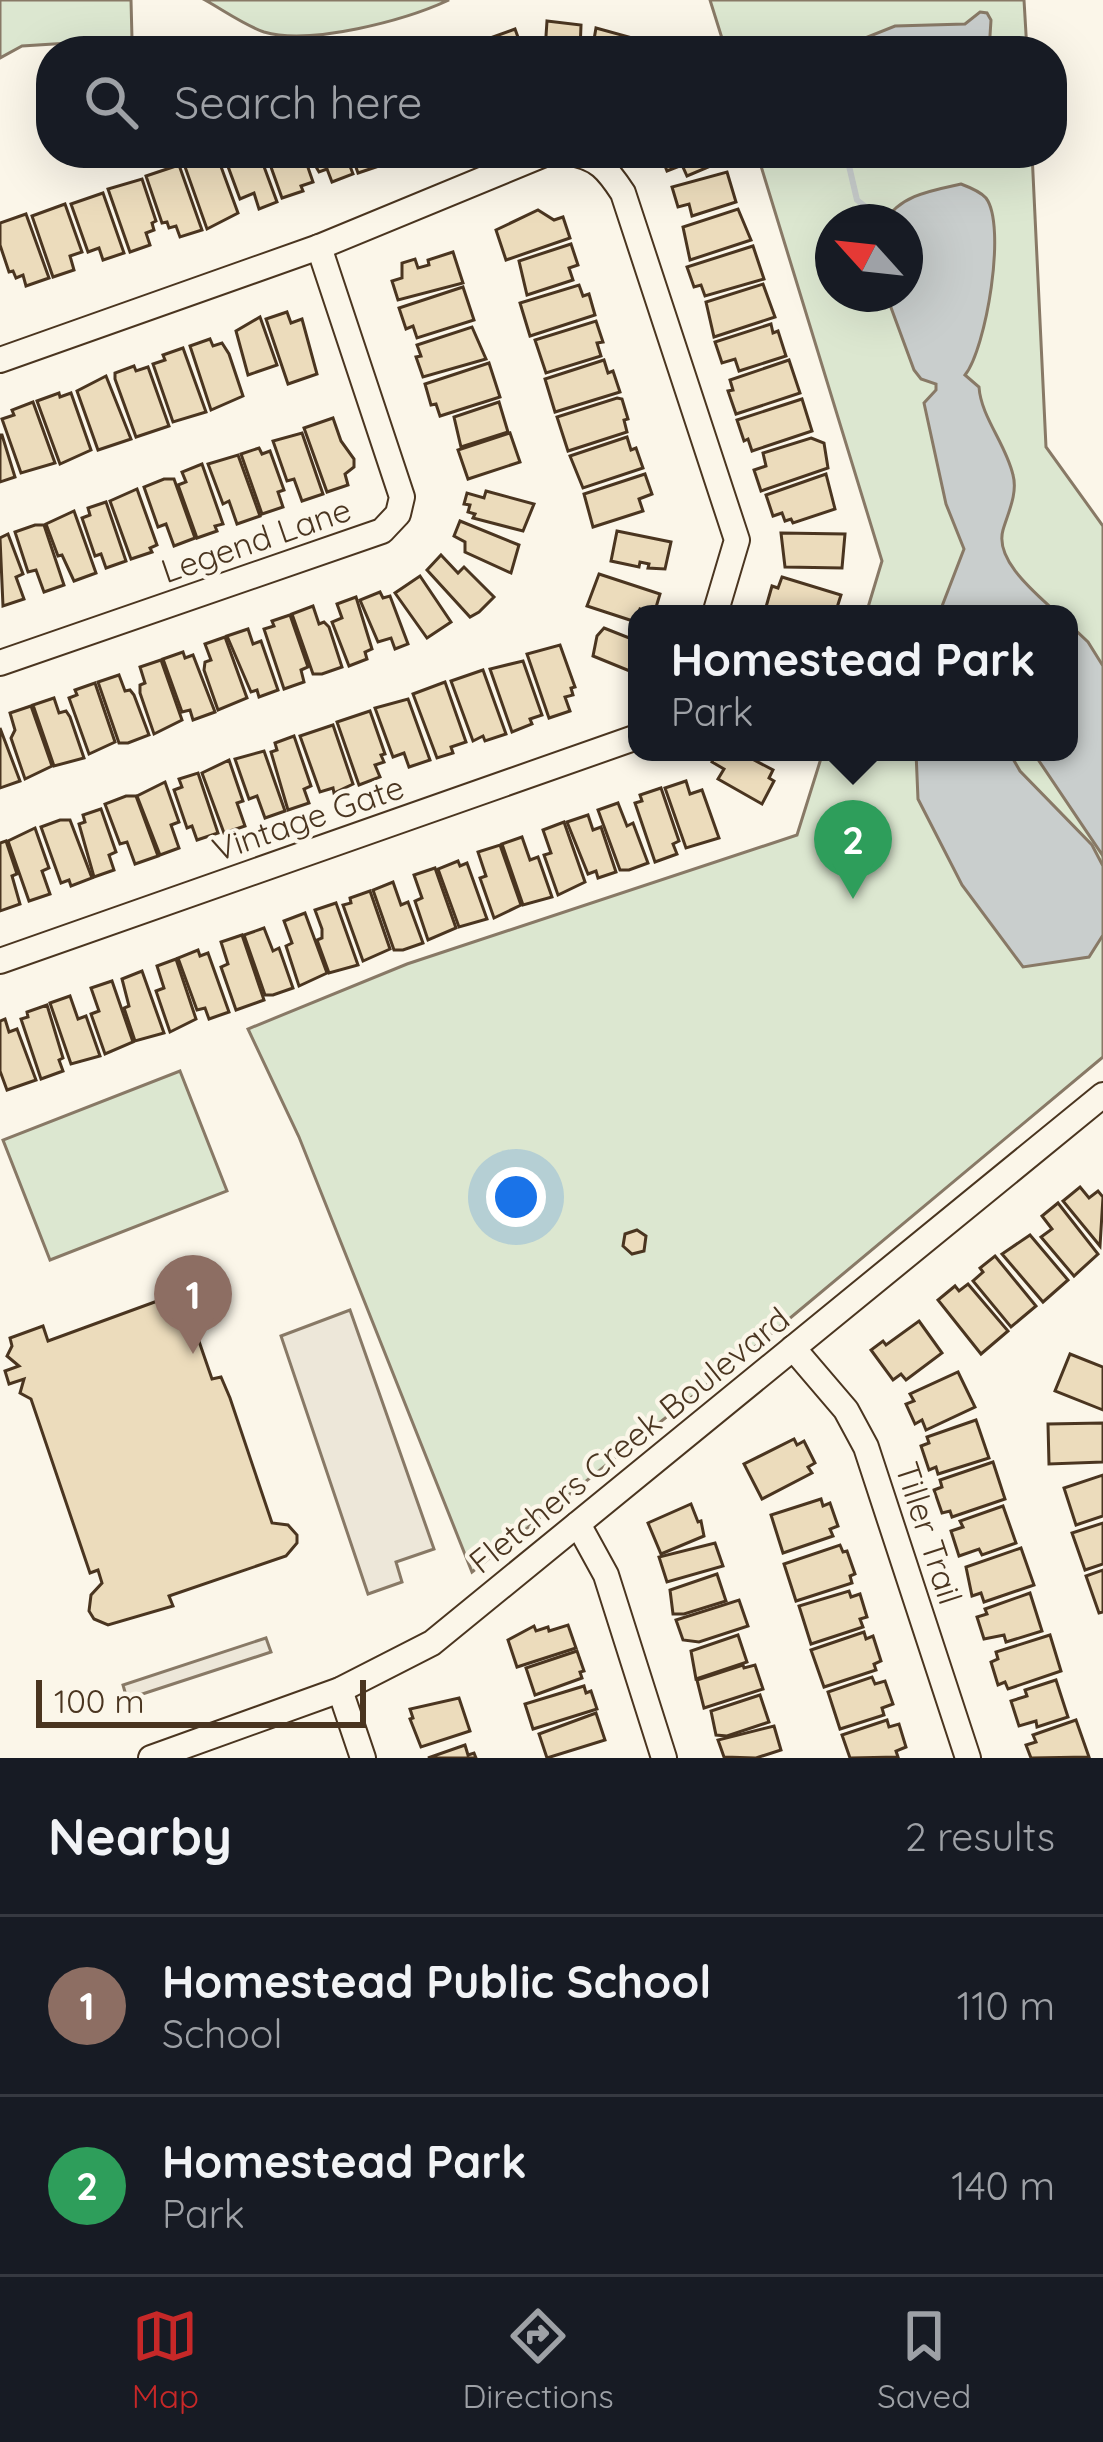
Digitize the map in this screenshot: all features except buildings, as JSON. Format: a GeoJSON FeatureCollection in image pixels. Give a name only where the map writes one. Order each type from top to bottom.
{"type":"FeatureCollection","features":[{"type":"Feature","properties":{"kind":"street"},"geometry":{"type":"LineString","coordinates":[[0,361],[319,247],[511,168]]}},
{"type":"Feature","properties":{"kind":"street"},"geometry":{"type":"LineString","coordinates":[[607,168],[623,194],[736,539],[718,605]]}},
{"type":"Feature","properties":{"kind":"street","name":"Legend Lane"},"geometry":{"type":"LineString","coordinates":[[0,663],[382,532],[398,514],[402,497],[319,247]]}},
{"type":"Feature","properties":{"kind":"street","name":"Vintage Gate"},"geometry":{"type":"LineString","coordinates":[[0,961],[628,739]]}},
{"type":"Feature","properties":{"kind":"street","name":"Fletchers Creek Boulevard"},"geometry":{"type":"LineString","coordinates":[[152,1758],[340,1690],[432,1643],[1103,1095]]}},
{"type":"Feature","properties":{"kind":"street","name":"Tiller Trail"},"geometry":{"type":"LineString","coordinates":[[793,1348],[846,1410],[866,1447],[968,1758]]}},
{"type":"Feature","properties":{"kind":"street"},"geometry":{"type":"LineString","coordinates":[[578,1524],[606,1575],[664,1758]]}},
{"type":"Feature","properties":{"kind":"street"},"geometry":{"type":"LineString","coordinates":[[340,1690],[363,1758]]}},
{"type":"Feature","properties":{"kind":"green space"},"geometry":{"type":"Polygon","coordinates":[[[0,0],[131,0],[132,36],[36,36],[36,45],[22,46],[0,58],[0,0]]]}},
{"type":"Feature","properties":{"kind":"green space"},"geometry":{"type":"Polygon","coordinates":[[[205,0],[449,0],[384,23],[306,36],[264,32],[205,0]]]}},
{"type":"Feature","properties":{"kind":"green space"},"geometry":{"type":"Polygon","coordinates":[[[710,0],[1024,0],[1026,36],[721,36],[710,0]]]}},
{"type":"Feature","properties":{"kind":"green space"},"geometry":{"type":"Polygon","coordinates":[[[762,168],[1033,168],[1046,447],[1103,526],[1103,1057],[777,1329],[472,1572],[299,1137],[248,1029],[407,964],[797,835],[820,761],[1078,761],[1078,605],[869,605],[882,561],[762,168]]]}},
{"type":"Feature","properties":{"kind":"green space"},"geometry":{"type":"Polygon","coordinates":[[[180,1071],[227,1191],[50,1260],[3,1140],[180,1071]]]}},
{"type":"Feature","properties":{"kind":"shaded area"},"geometry":{"type":"Polygon","coordinates":[[[980,12],[987,13],[990,36],[870,36],[895,26],[965,24],[980,12]]]}},
{"type":"Feature","properties":{"kind":"shaded area"},"geometry":{"type":"Polygon","coordinates":[[[961,184],[986,198],[992,213],[991,287],[980,340],[965,375],[979,387],[1013,475],[1013,496],[1003,530],[1005,554],[1049,605],[942,605],[964,549],[946,504],[924,403],[936,384],[921,379],[914,370],[893,312],[923,312],[923,204],[902,204],[961,184]]]}},
{"type":"Feature","properties":{"kind":"shaded area"},"geometry":{"type":"Polygon","coordinates":[[[1078,633],[1103,666],[1103,856],[1039,761],[1078,761],[1078,633]]]}},
{"type":"Feature","properties":{"kind":"shaded area"},"geometry":{"type":"Polygon","coordinates":[[[916,761],[1014,761],[1092,845],[1103,866],[1103,935],[1089,957],[1023,967],[962,885],[918,799],[916,761]]]}},
{"type":"Feature","properties":{"kind":"shaded area"},"geometry":{"type":"Polygon","coordinates":[[[350,1310],[434,1549],[396,1562],[402,1582],[368,1594],[281,1336],[350,1310]]]}},
{"type":"Feature","properties":{"kind":"shaded area"},"geometry":{"type":"Polygon","coordinates":[[[266,1638],[271,1652],[127,1699],[123,1685],[266,1638]]]}},
{"type":"Feature","properties":{"kind":"waterway"},"geometry":{"type":"LineString","coordinates":[[850,168],[862,204]]}},
{"type":"Feature","properties":{"kind":"place","name":"Homestead Park"},"geometry":{"type":"Point","coordinates":[853,899]}},
{"type":"Feature","properties":{"kind":"place","name":"Homestead Public School"},"geometry":{"type":"Point","coordinates":[193,1354]}}]}
